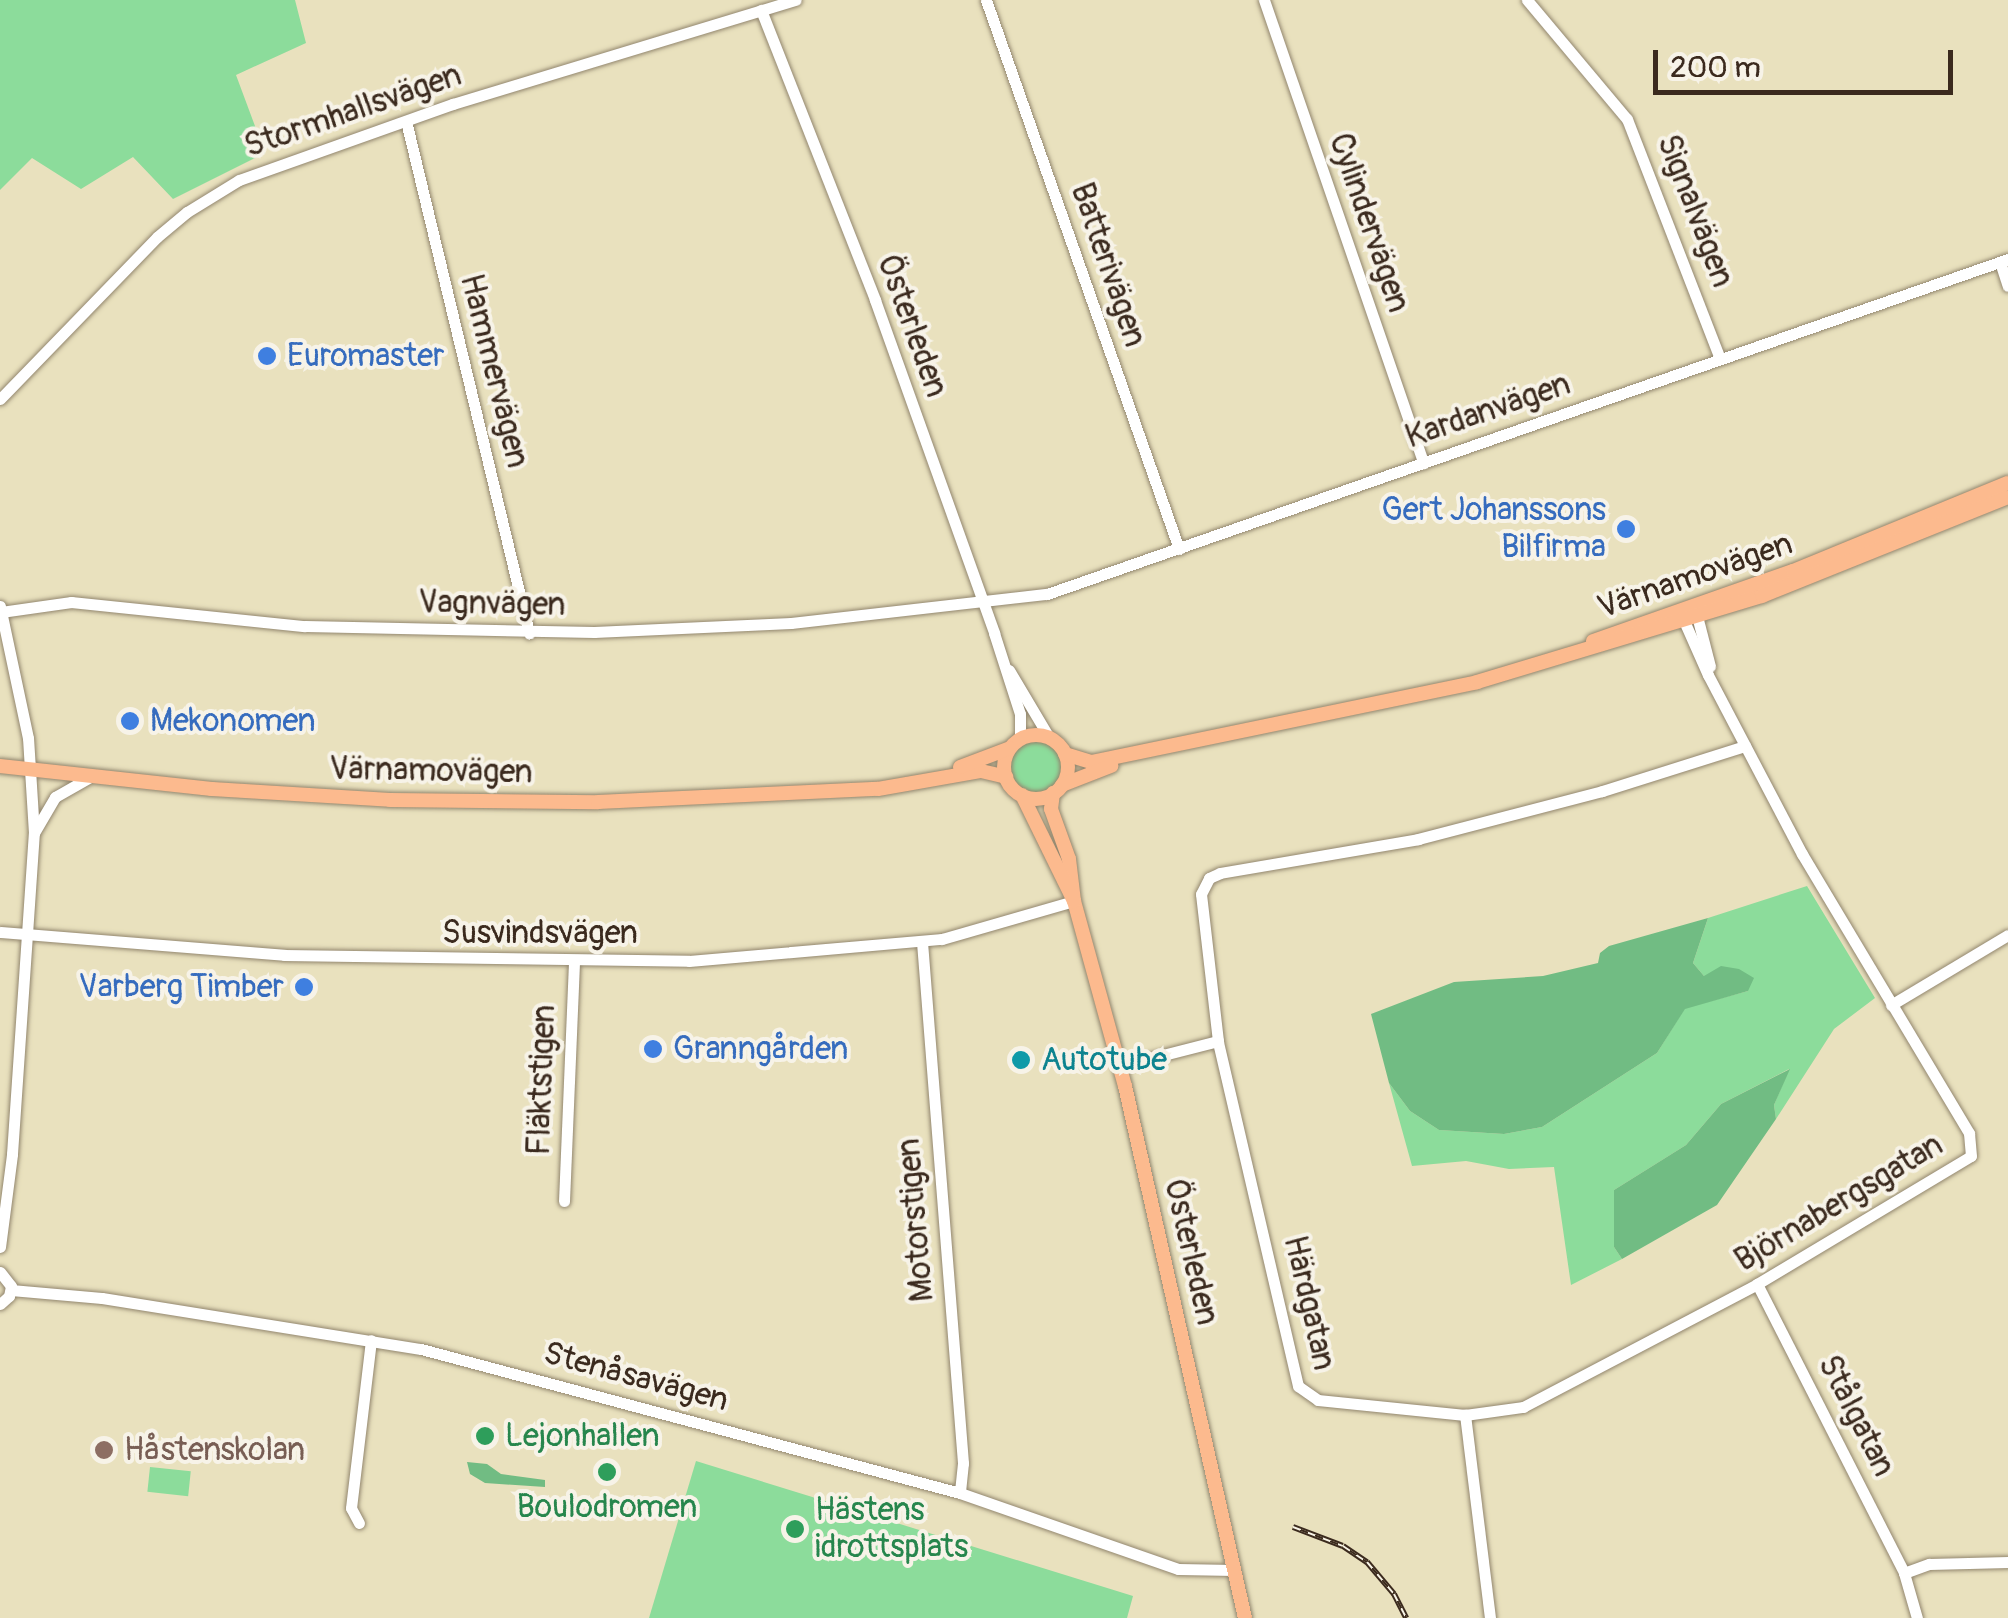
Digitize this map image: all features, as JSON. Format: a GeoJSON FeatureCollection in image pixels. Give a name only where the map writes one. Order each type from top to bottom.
{"type":"FeatureCollection","features":[{"type":"Feature","properties":{"kind":"main road","name":"Värnamovägen"},"geometry":{"type":"LineString","coordinates":[[1689,615],[2008,484]]}},
{"type":"Feature","properties":{"kind":"main road","name":"Värnamovägen"},"geometry":{"type":"LineString","coordinates":[[1065,754],[1092,762],[1477,682],[1897,544],[2008,497]]}},
{"type":"Feature","properties":{"kind":"main road","name":"Värnamovägen"},"geometry":{"type":"LineString","coordinates":[[0,766],[212,789],[390,800],[598,802],[861,787],[943,772],[1035,735],[1050,738]]}},
{"type":"Feature","properties":{"kind":"main road"},"geometry":{"type":"LineString","coordinates":[[1050,738],[1065,754],[1068,770],[1057,789]]}},
{"type":"Feature","properties":{"kind":"main road","name":"Värnamovägen"},"geometry":{"type":"LineString","coordinates":[[1022,795],[1037,798],[1108,766],[1198,742]]}},
{"type":"Feature","properties":{"kind":"main road"},"geometry":{"type":"LineString","coordinates":[[1015,743],[1004,762],[1006,777],[1022,795]]}},
{"type":"Feature","properties":{"kind":"main road","name":"Värnamovägen"},"geometry":{"type":"LineString","coordinates":[[861,787],[878,789],[981,771],[1006,777]]}},
{"type":"Feature","properties":{"kind":"main road","name":"Österleden"},"geometry":{"type":"LineString","coordinates":[[1057,789],[1051,809],[1075,883],[1074,901]]}},
{"type":"Feature","properties":{"kind":"main road","name":"Österleden"},"geometry":{"type":"LineString","coordinates":[[1022,795],[1074,901],[1120,1066],[1246,1618]]}},
{"type":"Feature","properties":{"kind":"street","name":"Stormhallsvägen"},"geometry":{"type":"LineString","coordinates":[[0,399],[142,251],[187,212],[238,180],[294,157],[796,0]]}},
{"type":"Feature","properties":{"kind":"street","name":"Batterivägen"},"geometry":{"type":"LineString","coordinates":[[986,0],[1179,549]]}},
{"type":"Feature","properties":{"kind":"street","name":"Cylindervägen"},"geometry":{"type":"LineString","coordinates":[[1264,0],[1422,463]]}},
{"type":"Feature","properties":{"kind":"street","name":"Signalvägen"},"geometry":{"type":"LineString","coordinates":[[1527,0],[1628,119],[1720,359]]}},
{"type":"Feature","properties":{"kind":"street","name":"Österleden"},"geometry":{"type":"LineString","coordinates":[[762,10],[874,300],[984,603],[1020,714],[1015,743]]}},
{"type":"Feature","properties":{"kind":"street","name":"Hammervägen"},"geometry":{"type":"LineString","coordinates":[[406,121],[529,633]]}},
{"type":"Feature","properties":{"kind":"street","name":"Kardanvägen"},"geometry":{"type":"LineString","coordinates":[[984,603],[1046,594],[2004,261]]}},
{"type":"Feature","properties":{"kind":"street"},"geometry":{"type":"LineString","coordinates":[[2004,261],[2008,286]]}},
{"type":"Feature","properties":{"kind":"street","name":"Vagnvägen"},"geometry":{"type":"LineString","coordinates":[[1,609],[70,602],[305,626],[529,633],[792,623],[984,603]]}},
{"type":"Feature","properties":{"kind":"street"},"geometry":{"type":"LineString","coordinates":[[0,1247],[34,833],[32,769],[1,609]]}},
{"type":"Feature","properties":{"kind":"street","name":"Björnabergsgatan"},"geometry":{"type":"LineString","coordinates":[[1465,1415],[1523,1407],[1758,1284],[1971,1156],[1969,1133],[1891,1005],[1745,746],[1715,685],[1689,615]]}},
{"type":"Feature","properties":{"kind":"street","name":"Österleden"},"geometry":{"type":"LineString","coordinates":[[1004,663],[1050,738]]}},
{"type":"Feature","properties":{"kind":"street","name":"Härdgatan"},"geometry":{"type":"LineString","coordinates":[[1465,1415],[1318,1400],[1302,1392],[1218,1041],[1201,894],[1209,878],[1418,839],[1602,791],[1745,746]]}},
{"type":"Feature","properties":{"kind":"street"},"geometry":{"type":"LineString","coordinates":[[34,833],[55,796],[93,775]]}},
{"type":"Feature","properties":{"kind":"street","name":"Susvindsvägen"},"geometry":{"type":"LineString","coordinates":[[0,932],[224,952],[688,961],[922,942],[1074,901]]}},
{"type":"Feature","properties":{"kind":"street"},"geometry":{"type":"LineString","coordinates":[[1891,1005],[2008,935]]}},
{"type":"Feature","properties":{"kind":"street","name":"Motorstigen"},"geometry":{"type":"LineString","coordinates":[[922,942],[962,1463],[960,1493]]}},
{"type":"Feature","properties":{"kind":"street","name":"Fläktstigen"},"geometry":{"type":"LineString","coordinates":[[564,1201],[574,961]]}},
{"type":"Feature","properties":{"kind":"street"},"geometry":{"type":"LineString","coordinates":[[1120,1066],[1218,1041]]}},
{"type":"Feature","properties":{"kind":"street"},"geometry":{"type":"LineString","coordinates":[[0,1272],[11,1290],[0,1304]]}},
{"type":"Feature","properties":{"kind":"street","name":"Stålgatan"},"geometry":{"type":"LineString","coordinates":[[1758,1284],[1904,1573],[1917,1618]]}},
{"type":"Feature","properties":{"kind":"street","name":"Stenåsavägen"},"geometry":{"type":"LineString","coordinates":[[11,1290],[102,1298],[371,1340],[478,1363],[960,1493],[1178,1568],[1234,1570]]}},
{"type":"Feature","properties":{"kind":"street"},"geometry":{"type":"LineString","coordinates":[[360,1522],[351,1508],[371,1340]]}},
{"type":"Feature","properties":{"kind":"street"},"geometry":{"type":"LineString","coordinates":[[1465,1415],[1490,1618]]}},
{"type":"Feature","properties":{"kind":"street"},"geometry":{"type":"LineString","coordinates":[[1904,1573],[1928,1564],[2008,1562]]}},
{"type":"Feature","properties":{"kind":"green space"},"geometry":{"type":"Polygon","coordinates":[[[0,0],[295,0],[306,43],[236,75],[265,153],[173,199],[133,157],[81,189],[32,158],[0,190],[0,0]]]}},
{"type":"Feature","properties":{"kind":"green space"},"geometry":{"type":"Polygon","coordinates":[[[1036,741],[1054,749],[1062,767],[1054,785],[1036,793],[1018,785],[1010,767],[1018,749],[1036,741]]]}},
{"type":"Feature","properties":{"kind":"green space"},"geometry":{"type":"Polygon","coordinates":[[[1807,886],[1875,998],[1834,1029],[1776,1119],[1774,1105],[1789,1069],[1721,1104],[1686,1145],[1614,1190],[1614,1247],[1622,1259],[1571,1285],[1554,1167],[1509,1169],[1466,1161],[1412,1166],[1389,1083],[1410,1111],[1439,1130],[1504,1134],[1542,1127],[1657,1053],[1685,1008],[1748,991],[1704,976],[1693,963],[1708,918],[1807,886]]]}},
{"type":"Feature","properties":{"kind":"green space"},"geometry":{"type":"Polygon","coordinates":[[[1708,918],[1693,963],[1704,976],[1721,966],[1739,969],[1754,978],[1748,991],[1685,1009],[1657,1053],[1542,1127],[1504,1134],[1439,1130],[1410,1111],[1389,1083],[1371,1014],[1454,982],[1543,976],[1598,963],[1600,953],[1609,946],[1708,918]]]}},
{"type":"Feature","properties":{"kind":"green space"},"geometry":{"type":"Polygon","coordinates":[[[1790,1069],[1774,1105],[1776,1119],[1717,1205],[1622,1259],[1614,1247],[1614,1190],[1686,1145],[1721,1104],[1790,1069]]]}},
{"type":"Feature","properties":{"kind":"green space","name":"Hästens idrottsplats"},"geometry":{"type":"Polygon","coordinates":[[[696,1461],[1133,1596],[1127,1618],[649,1618],[696,1461]]]}},
{"type":"Feature","properties":{"kind":"green space"},"geometry":{"type":"Polygon","coordinates":[[[467,1462],[487,1464],[501,1474],[545,1480],[545,1487],[485,1483],[470,1474],[467,1462]]]}},
{"type":"Feature","properties":{"kind":"green space"},"geometry":{"type":"Polygon","coordinates":[[[150,1467],[191,1471],[188,1496],[147,1492],[150,1467]]]}},
{"type":"Feature","properties":{"kind":"railway"},"geometry":{"type":"LineString","coordinates":[[1293,1527],[1343,1546],[1367,1562],[1394,1594],[1406,1618]]}},
{"type":"Feature","properties":{"kind":"place","name":"Euromaster"},"geometry":{"type":"Point","coordinates":[267,356]}},
{"type":"Feature","properties":{"kind":"place","name":"Gert Johanssons Bilfirma"},"geometry":{"type":"Point","coordinates":[1626,529]}},
{"type":"Feature","properties":{"kind":"place","name":"Mekonomen"},"geometry":{"type":"Point","coordinates":[130,721]}},
{"type":"Feature","properties":{"kind":"place","name":"Varberg Timber"},"geometry":{"type":"Point","coordinates":[304,987]}},
{"type":"Feature","properties":{"kind":"place","name":"Granngården"},"geometry":{"type":"Point","coordinates":[653,1049]}},
{"type":"Feature","properties":{"kind":"place","name":"Autotube"},"geometry":{"type":"Point","coordinates":[1021,1060]}},
{"type":"Feature","properties":{"kind":"place","name":"Lejonhallen"},"geometry":{"type":"Point","coordinates":[485,1436]}},
{"type":"Feature","properties":{"kind":"place","name":"Håstenskolan"},"geometry":{"type":"Point","coordinates":[104,1450]}},
{"type":"Feature","properties":{"kind":"place","name":"Boulodromen"},"geometry":{"type":"Point","coordinates":[607,1472]}},
{"type":"Feature","properties":{"kind":"place","name":"Hästens idrottsplats"},"geometry":{"type":"Point","coordinates":[795,1529]}}]}
